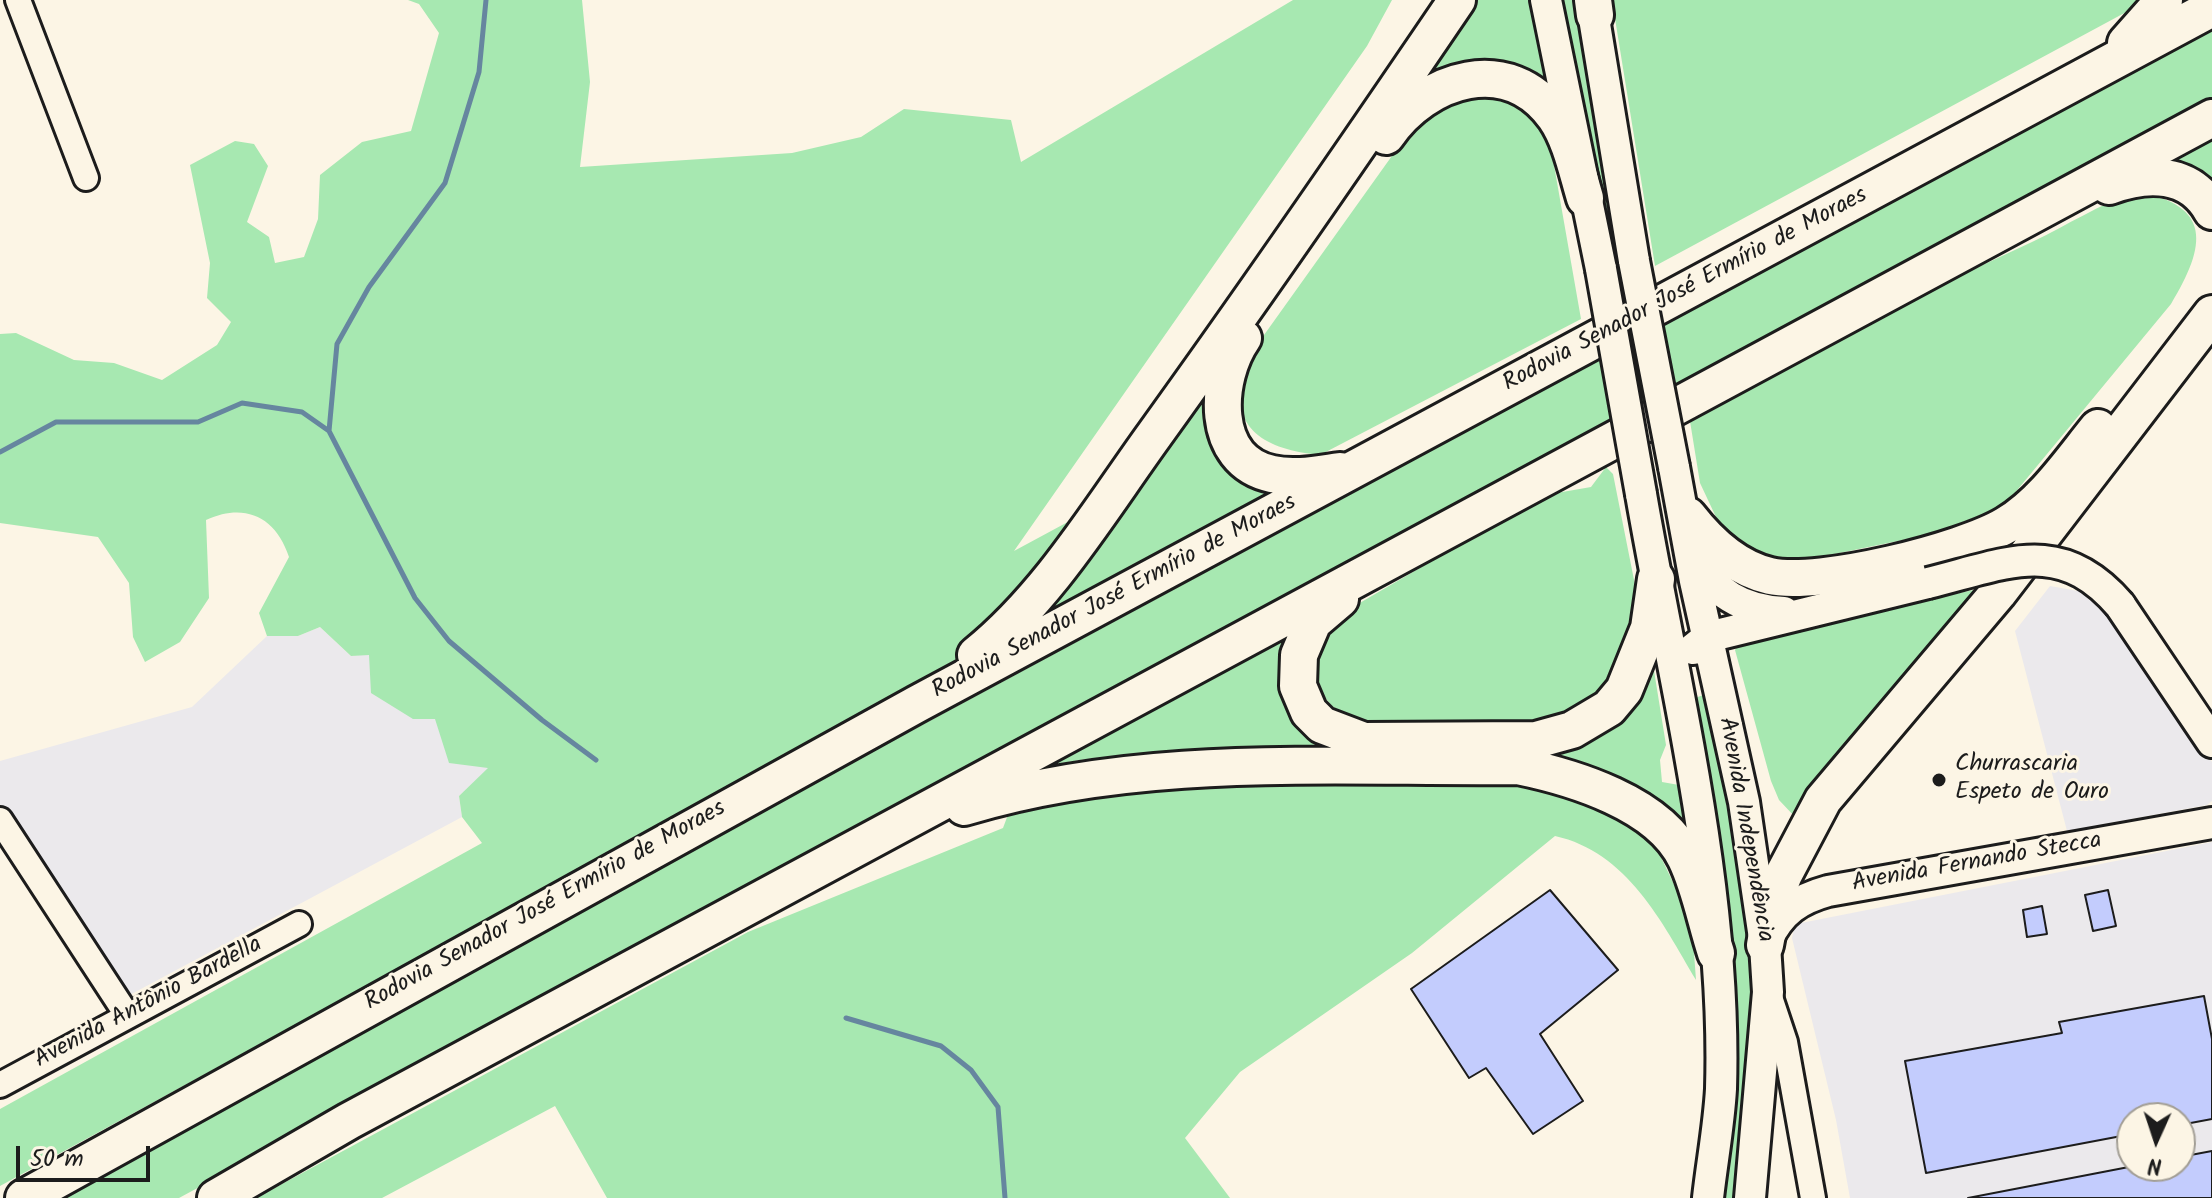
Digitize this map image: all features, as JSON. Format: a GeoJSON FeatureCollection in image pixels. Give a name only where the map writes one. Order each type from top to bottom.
{"type":"FeatureCollection","features":[{"type":"Feature","properties":{"kind":"highway"},"geometry":{"type":"LineString","coordinates":[[917,704],[1006,631],[1075,545],[1236,320],[1457,0]]}},
{"type":"Feature","properties":{"kind":"highway"},"geometry":{"type":"LineString","coordinates":[[2044,97],[2128,41],[2164,0]]}},
{"type":"Feature","properties":{"kind":"highway","name":"Rodovia Senador José Ermírio de Moraes"},"geometry":{"type":"LineString","coordinates":[[24,1198],[917,704],[2212,8]]}},
{"type":"Feature","properties":{"kind":"highway"},"geometry":{"type":"LineString","coordinates":[[1358,468],[1305,476],[1270,474],[1248,464],[1228,433],[1222,415],[1223,388],[1228,364],[1239,345],[1392,126],[1442,86],[1474,78],[1509,83],[1538,98],[1557,119],[1585,198]]}},
{"type":"Feature","properties":{"kind":"highway"},"geometry":{"type":"LineString","coordinates":[[222,1196],[349,1121],[2212,118]]}},
{"type":"Feature","properties":{"kind":"highway"},"geometry":{"type":"LineString","coordinates":[[2015,223],[2141,175],[2177,180],[2201,196],[2212,211]]}},
{"type":"Feature","properties":{"kind":"highway"},"geometry":{"type":"LineString","coordinates":[[1688,516],[1704,537],[1730,558],[1773,577],[1867,568],[1979,538],[2032,505],[2189,319],[2212,286]]}},
{"type":"Feature","properties":{"kind":"highway"},"geometry":{"type":"LineString","coordinates":[[1765,945],[1773,902],[1784,874],[1823,800],[1998,593],[2212,314]]}},
{"type":"Feature","properties":{"kind":"highway"},"geometry":{"type":"LineString","coordinates":[[1373,570],[1313,622],[1299,655],[1298,686],[1309,712],[1331,730],[1364,741],[1511,742],[1536,740],[1572,730],[1609,708],[1624,690],[1649,628],[1656,579]]}},
{"type":"Feature","properties":{"kind":"highway"},"geometry":{"type":"LineString","coordinates":[[897,827],[989,799],[1103,775],[1175,769],[1518,766],[1571,777],[1662,826],[1686,857],[1716,953]]}},
{"type":"Feature","properties":{"kind":"main road","name":"Avenida Independência"},"geometry":{"type":"LineString","coordinates":[[1546,0],[1601,269],[1706,844],[1716,953],[1721,1092],[1708,1198]]}},
{"type":"Feature","properties":{"kind":"main road"},"geometry":{"type":"LineString","coordinates":[[1593,5],[1634,261],[1674,470],[1702,566],[1721,592],[1763,610],[1806,611]]}},
{"type":"Feature","properties":{"kind":"main road","name":"Avenida Independência"},"geometry":{"type":"LineString","coordinates":[[1674,470],[1744,802],[1765,945],[1768,992],[1750,1198]]}},
{"type":"Feature","properties":{"kind":"main road"},"geometry":{"type":"LineString","coordinates":[[1675,671],[1677,663],[1708,637],[2000,566],[2039,560],[2059,562],[2085,571],[2120,605],[2212,742]]}},
{"type":"Feature","properties":{"kind":"main road","name":"Avenida Fernando Stecca"},"geometry":{"type":"LineString","coordinates":[[1765,945],[1783,913],[1802,898],[2212,823]]}},
{"type":"Feature","properties":{"kind":"street"},"geometry":{"type":"LineString","coordinates":[[18,0],[86,178]]}},
{"type":"Feature","properties":{"kind":"street"},"geometry":{"type":"LineString","coordinates":[[0,820],[127,1015]]}},
{"type":"Feature","properties":{"kind":"street","name":"Avenida Antônio Bardella"},"geometry":{"type":"LineString","coordinates":[[0,1085],[299,924]]}},
{"type":"Feature","properties":{"kind":"street"},"geometry":{"type":"LineString","coordinates":[[1768,992],[1785,1042],[1813,1198]]}},
{"type":"Feature","properties":{"kind":"shaded area"},"geometry":{"type":"Polygon","coordinates":[[[2050,586],[2095,594],[2114,613],[2212,762],[2212,801],[2207,805],[2067,831],[2015,631],[2050,586]]]}},
{"type":"Feature","properties":{"kind":"shaded area"},"geometry":{"type":"Polygon","coordinates":[[[320,627],[351,656],[369,654],[489,768],[459,796],[462,817],[126,997],[0,806],[0,761],[192,707],[267,636],[298,636],[320,627]]]}},
{"type":"Feature","properties":{"kind":"shaded area"},"geometry":{"type":"Polygon","coordinates":[[[2212,842],[2212,1198],[1850,1198],[1836,1120],[1792,938],[1794,929],[1801,923],[2212,842]]]}},
{"type":"Feature","properties":{"kind":"green space"},"geometry":{"type":"Polygon","coordinates":[[[408,0],[582,0],[590,82],[580,167],[792,153],[861,137],[904,109],[1011,120],[1021,162],[1293,0],[1392,0],[1367,46],[1014,551],[1090,510],[984,635],[947,669],[0,1186],[0,1109],[482,843],[462,817],[459,796],[488,768],[449,763],[435,719],[413,719],[371,693],[369,655],[351,656],[320,627],[298,636],[267,636],[259,613],[289,557],[276,532],[267,523],[246,513],[220,515],[206,520],[209,598],[180,642],[145,662],[133,637],[129,583],[98,537],[0,523],[0,334],[16,333],[74,360],[114,363],[162,380],[217,345],[231,322],[207,298],[210,263],[190,165],[235,141],[254,144],[268,166],[247,222],[269,237],[275,263],[304,257],[318,219],[320,175],[362,142],[411,131],[439,33],[419,4],[408,0]]]}},
{"type":"Feature","properties":{"kind":"green space"},"geometry":{"type":"Polygon","coordinates":[[[1470,0],[1541,0],[1552,93],[1414,92],[1470,0]]]}},
{"type":"Feature","properties":{"kind":"green space"},"geometry":{"type":"Polygon","coordinates":[[[1559,0],[1577,0],[1624,238],[1606,247],[1559,0]]]}},
{"type":"Feature","properties":{"kind":"green space"},"geometry":{"type":"Polygon","coordinates":[[[1612,0],[2137,0],[2130,10],[1655,266],[1612,0]]]}},
{"type":"Feature","properties":{"kind":"green space"},"geometry":{"type":"Polygon","coordinates":[[[2212,30],[2212,100],[179,1198],[44,1198],[2212,30]]]}},
{"type":"Feature","properties":{"kind":"green space"},"geometry":{"type":"Polygon","coordinates":[[[1488,96],[1527,113],[1551,148],[1581,319],[1320,455],[1268,442],[1247,422],[1241,408],[1239,370],[1409,132],[1435,102],[1488,96]]]}},
{"type":"Feature","properties":{"kind":"green space"},"geometry":{"type":"Polygon","coordinates":[[[2212,135],[2212,194],[2167,163],[2170,157],[2212,135]]]}},
{"type":"Feature","properties":{"kind":"green space"},"geometry":{"type":"Polygon","coordinates":[[[2137,192],[2161,198],[2179,207],[2190,218],[2196,231],[2196,246],[2183,283],[2171,304],[2004,506],[1932,534],[1781,565],[1746,550],[1723,532],[1700,483],[1689,415],[1902,304],[2137,192]]]}},
{"type":"Feature","properties":{"kind":"green space"},"geometry":{"type":"Polygon","coordinates":[[[1227,346],[1214,409],[1291,485],[1041,616],[1227,346]]]}},
{"type":"Feature","properties":{"kind":"green space"},"geometry":{"type":"Polygon","coordinates":[[[1606,467],[1613,474],[1637,595],[1631,636],[1613,674],[1591,701],[1527,729],[1354,722],[1332,706],[1315,686],[1314,666],[1327,628],[1358,604],[1545,495],[1591,487],[1606,467]]]}},
{"type":"Feature","properties":{"kind":"green space"},"geometry":{"type":"Polygon","coordinates":[[[1983,588],[1796,818],[1779,800],[1771,781],[1735,650],[1741,639],[1983,588]]]}},
{"type":"Feature","properties":{"kind":"green space"},"geometry":{"type":"Polygon","coordinates":[[[1297,627],[1290,686],[1376,750],[1164,752],[1039,767],[1297,627]]]}},
{"type":"Feature","properties":{"kind":"green space"},"geometry":{"type":"Polygon","coordinates":[[[1651,652],[1666,745],[1660,760],[1662,782],[1679,785],[1686,816],[1677,822],[1611,776],[1575,761],[1536,752],[1651,652]]]}},
{"type":"Feature","properties":{"kind":"green space"},"geometry":{"type":"Polygon","coordinates":[[[1709,693],[1751,934],[1755,1024],[1740,1198],[1721,1198],[1692,699],[1709,693]]]}},
{"type":"Feature","properties":{"kind":"green space"},"geometry":{"type":"Polygon","coordinates":[[[1173,780],[1509,780],[1622,818],[1658,851],[1681,899],[1693,939],[1696,980],[1655,913],[1622,873],[1580,844],[1555,836],[1412,953],[1240,1072],[1185,1138],[1230,1198],[607,1198],[555,1106],[382,1198],[256,1198],[748,932],[1003,828],[1012,804],[1173,780]]]}},
{"type":"Feature","properties":{"kind":"building"},"geometry":{"type":"Polygon","coordinates":[[[1550,890],[1618,970],[1540,1034],[1583,1101],[1533,1134],[1486,1068],[1469,1078],[1411,989],[1550,890]]]}},
{"type":"Feature","properties":{"kind":"building"},"geometry":{"type":"Polygon","coordinates":[[[2108,890],[2116,926],[2093,931],[2085,895],[2108,890]]]}},
{"type":"Feature","properties":{"kind":"building"},"geometry":{"type":"Polygon","coordinates":[[[2042,906],[2047,934],[2027,937],[2023,910],[2042,906]]]}},
{"type":"Feature","properties":{"kind":"building"},"geometry":{"type":"Polygon","coordinates":[[[2204,996],[2212,1039],[2212,1119],[2196,1122],[2196,1102],[2116,1102],[2116,1137],[1926,1173],[1905,1061],[2062,1033],[2059,1022],[2204,996]]]}},
{"type":"Feature","properties":{"kind":"building"},"geometry":{"type":"Polygon","coordinates":[[[2212,1151],[2212,1198],[1968,1198],[2116,1169],[2116,1182],[2196,1182],[2196,1154],[2212,1151]]]}},
{"type":"Feature","properties":{"kind":"waterway"},"geometry":{"type":"LineString","coordinates":[[486,0],[479,72],[445,183],[369,287],[337,344],[329,431],[415,598],[449,641],[542,720],[596,760]]}},
{"type":"Feature","properties":{"kind":"waterway"},"geometry":{"type":"LineString","coordinates":[[0,452],[56,422],[198,422],[242,403],[302,412],[329,431]]}},
{"type":"Feature","properties":{"kind":"waterway"},"geometry":{"type":"LineString","coordinates":[[846,1018],[941,1046],[971,1070],[998,1107],[1005,1198]]}},
{"type":"Feature","properties":{"kind":"place","name":"Churrascaria Espeto de Ouro"},"geometry":{"type":"Point","coordinates":[1939,780]}}]}
